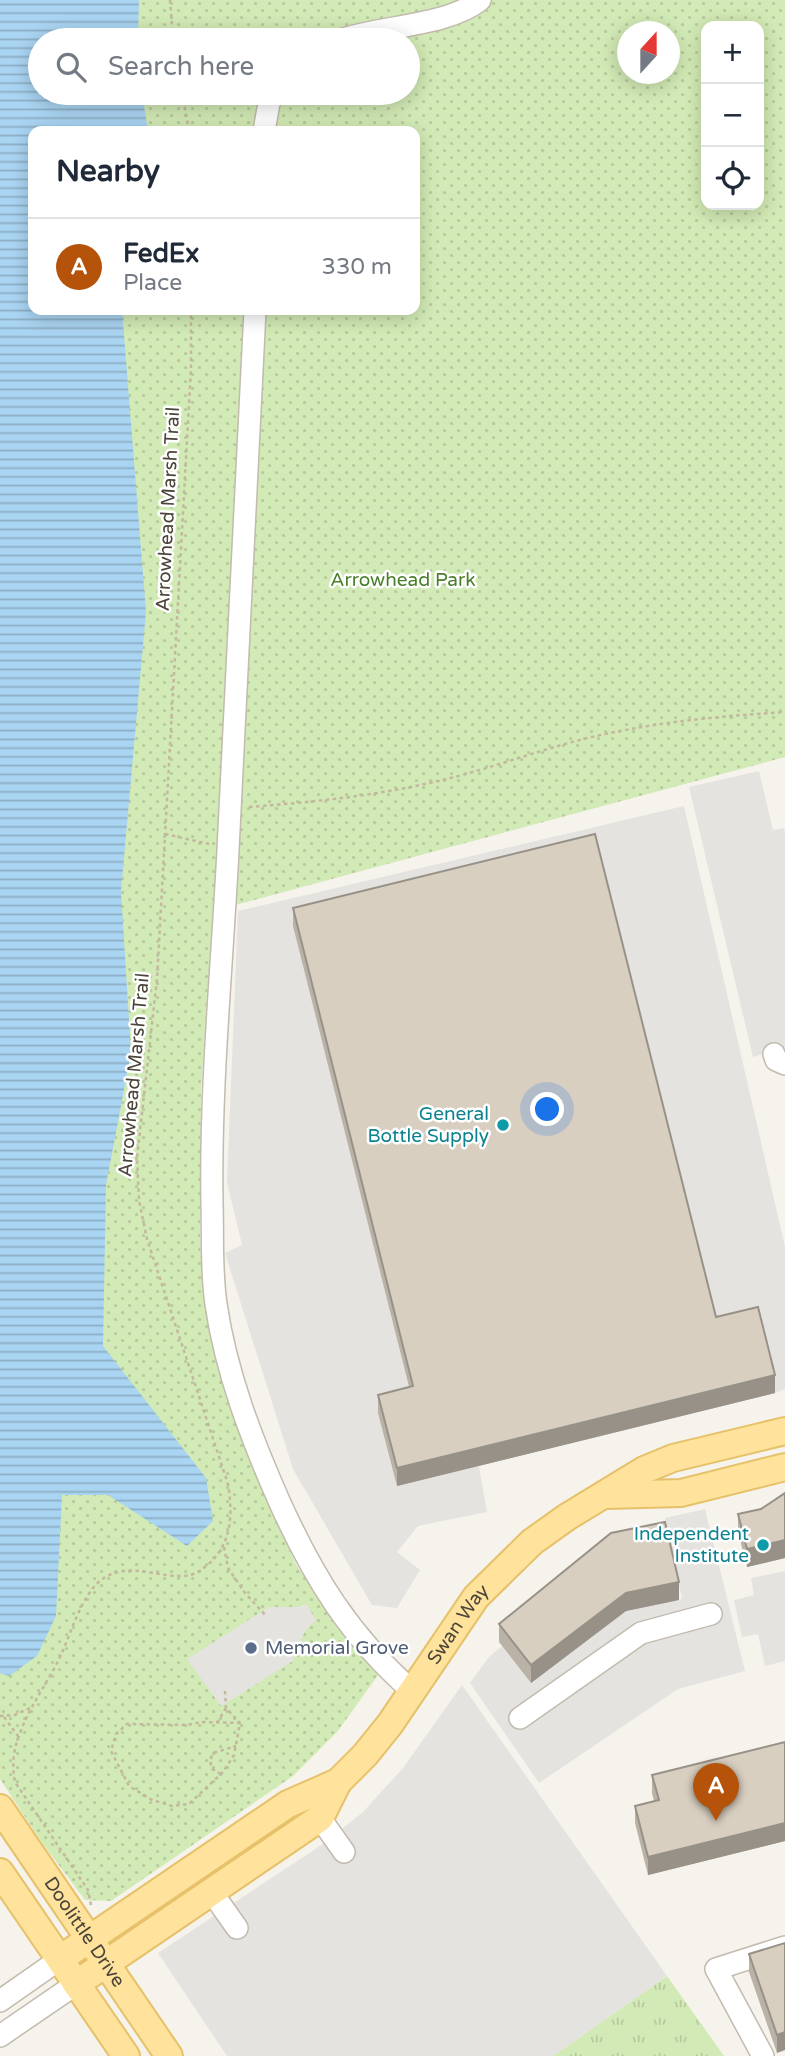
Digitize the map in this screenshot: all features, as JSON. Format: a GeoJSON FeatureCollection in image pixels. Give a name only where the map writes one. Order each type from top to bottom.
{"type":"FeatureCollection","features":[{"type":"Feature","properties":{"kind":"main road","name":"Swan Way"},"geometry":{"type":"LineString","coordinates":[[76,1984],[320,1818],[338,1782],[382,1734],[476,1597],[540,1536],[644,1470],[673,1458],[785,1431]]}},
{"type":"Feature","properties":{"kind":"main road","name":"Swan Way"},"geometry":{"type":"LineString","coordinates":[[606,1495],[681,1493],[785,1467]]}},
{"type":"Feature","properties":{"kind":"main road","name":"Swan Way"},"geometry":{"type":"LineString","coordinates":[[60,1959],[288,1804],[338,1782]]}},
{"type":"Feature","properties":{"kind":"main road","name":"Doolittle Drive"},"geometry":{"type":"LineString","coordinates":[[0,1808],[169,2056]]}},
{"type":"Feature","properties":{"kind":"main road","name":"Doolittle Drive"},"geometry":{"type":"LineString","coordinates":[[0,1872],[126,2056]]}},
{"type":"Feature","properties":{"kind":"street"},"geometry":{"type":"LineString","coordinates":[[392,28],[444,16],[472,6],[480,0]]}},
{"type":"Feature","properties":{"kind":"street"},"geometry":{"type":"LineString","coordinates":[[265,126],[269,105]]}},
{"type":"Feature","properties":{"kind":"street"},"geometry":{"type":"LineString","coordinates":[[255,315],[228,848],[213,1081],[211,1162],[216,1303],[227,1358],[266,1471],[312,1569],[363,1644],[411,1690]]}},
{"type":"Feature","properties":{"kind":"street"},"geometry":{"type":"LineString","coordinates":[[520,1718],[641,1633],[711,1614]]}},
{"type":"Feature","properties":{"kind":"street"},"geometry":{"type":"LineString","coordinates":[[320,1818],[344,1852]]}},
{"type":"Feature","properties":{"kind":"street"},"geometry":{"type":"LineString","coordinates":[[211,1892],[237,1928]]}},
{"type":"Feature","properties":{"kind":"street"},"geometry":{"type":"LineString","coordinates":[[763,2056],[716,1969],[785,1947]]}},
{"type":"Feature","properties":{"kind":"street"},"geometry":{"type":"LineString","coordinates":[[0,2001],[60,1959]]}},
{"type":"Feature","properties":{"kind":"street"},"geometry":{"type":"LineString","coordinates":[[0,2036],[76,1984]]}},
{"type":"Feature","properties":{"kind":"path"},"geometry":{"type":"LineString","coordinates":[[170,0],[172,28]]}},
{"type":"Feature","properties":{"kind":"path"},"geometry":{"type":"LineString","coordinates":[[184,105],[188,126]]}},
{"type":"Feature","properties":{"kind":"path","name":"Arrowhead Marsh Trail"},"geometry":{"type":"LineString","coordinates":[[191,315],[191,369],[157,979],[137,1158],[139,1200],[147,1238],[228,1484],[230,1515],[224,1547]]}},
{"type":"Feature","properties":{"kind":"path"},"geometry":{"type":"LineString","coordinates":[[229,809],[316,802],[380,793],[514,761],[594,737],[664,723],[785,712]]}},
{"type":"Feature","properties":{"kind":"path"},"geometry":{"type":"LineString","coordinates":[[165,834],[228,848]]}},
{"type":"Feature","properties":{"kind":"path"},"geometry":{"type":"LineString","coordinates":[[224,1547],[228,1568],[267,1617]]}},
{"type":"Feature","properties":{"kind":"path"},"geometry":{"type":"LineString","coordinates":[[91,1905],[88,1890],[15,1782],[13,1762],[18,1736],[60,1657],[91,1590],[105,1577],[143,1570],[185,1577],[198,1573],[211,1563],[224,1547]]}},
{"type":"Feature","properties":{"kind":"path"},"geometry":{"type":"LineString","coordinates":[[217,1723],[226,1707],[225,1691]]}},
{"type":"Feature","properties":{"kind":"path"},"geometry":{"type":"LineString","coordinates":[[18,1736],[2,1716],[23,1712],[32,1706]]}},
{"type":"Feature","properties":{"kind":"path"},"geometry":{"type":"LineString","coordinates":[[226,1707],[240,1723]]}},
{"type":"Feature","properties":{"kind":"path"},"geometry":{"type":"LineString","coordinates":[[240,1723],[234,1755],[221,1774],[189,1804],[172,1805],[152,1800],[129,1786],[111,1751],[116,1734],[127,1724],[240,1723]]}},
{"type":"Feature","properties":{"kind":"path"},"geometry":{"type":"LineString","coordinates":[[221,1774],[212,1769],[210,1760],[214,1753],[236,1746]]}},
{"type":"Feature","properties":{"kind":"green space","name":"Arrowhead Park"},"geometry":{"type":"Polygon","coordinates":[[[0,0],[785,0],[785,757],[213,911],[201,1090],[200,1243],[206,1311],[224,1391],[258,1481],[297,1566],[339,1628],[379,1674],[337,1732],[293,1776],[111,1901],[85,1900],[43,1844],[0,1779],[0,0]]]}},
{"type":"Feature","properties":{"kind":"green space"},"geometry":{"type":"Polygon","coordinates":[[[667,1976],[724,2056],[553,2056],[667,1976]]]}},
{"type":"Feature","properties":{"kind":"shaded area"},"geometry":{"type":"Polygon","coordinates":[[[759,771],[773,830],[784,828],[785,833],[785,1047],[753,1057],[689,787],[759,771]]]}},
{"type":"Feature","properties":{"kind":"shaded area"},"geometry":{"type":"Polygon","coordinates":[[[684,806],[785,1247],[785,1389],[775,1393],[294,926],[413,1404],[397,1486],[479,1466],[487,1512],[418,1526],[397,1552],[420,1570],[397,1608],[372,1605],[293,1469],[225,1253],[242,1245],[227,1182],[238,911],[684,806]]]}},
{"type":"Feature","properties":{"kind":"shaded area"},"geometry":{"type":"Polygon","coordinates":[[[705,1509],[745,1671],[678,1689],[539,1783],[470,1683],[489,1657],[502,1646],[531,1683],[626,1611],[682,1599],[665,1518],[705,1509]]]}},
{"type":"Feature","properties":{"kind":"shaded area"},"geometry":{"type":"Polygon","coordinates":[[[785,1571],[785,1661],[765,1666],[758,1634],[742,1637],[734,1600],[754,1595],[751,1578],[785,1571]]]}},
{"type":"Feature","properties":{"kind":"shaded area","name":"Memorial Grove"},"geometry":{"type":"Polygon","coordinates":[[[306,1604],[316,1620],[302,1637],[293,1661],[221,1706],[187,1659],[269,1607],[298,1607],[306,1604]]]}},
{"type":"Feature","properties":{"kind":"shaded area"},"geometry":{"type":"Polygon","coordinates":[[[462,1685],[667,1976],[553,2056],[227,2056],[158,1953],[323,1844],[363,1812],[403,1768],[462,1685]]]}},
{"type":"Feature","properties":{"kind":"water"},"geometry":{"type":"Polygon","coordinates":[[[0,0],[139,0],[138,28],[28,28],[28,105],[144,105],[147,126],[28,126],[28,315],[122,315],[146,612],[121,891],[131,1053],[106,1185],[103,1346],[206,1478],[213,1521],[187,1546],[108,1495],[62,1495],[56,1616],[37,1656],[9,1676],[0,1673],[0,0]]]}},
{"type":"Feature","properties":{"kind":"building","name":"General Bottle Supply"},"geometry":{"type":"Polygon","coordinates":[[[595,834],[716,1317],[758,1307],[775,1375],[397,1468],[378,1395],[413,1386],[293,908],[595,834]]]}},
{"type":"Feature","properties":{"kind":"building"},"geometry":{"type":"Polygon","coordinates":[[[785,1493],[785,1540],[747,1549],[738,1514],[761,1509],[785,1493]]]}},
{"type":"Feature","properties":{"kind":"building"},"geometry":{"type":"Polygon","coordinates":[[[665,1522],[679,1582],[626,1593],[531,1665],[499,1624],[611,1533],[665,1522]]]}},
{"type":"Feature","properties":{"kind":"building"},"geometry":{"type":"Polygon","coordinates":[[[785,1742],[785,1823],[648,1857],[635,1806],[659,1800],[652,1775],[785,1742]]]}},
{"type":"Feature","properties":{"kind":"building"},"geometry":{"type":"Polygon","coordinates":[[[785,1943],[785,2032],[777,2035],[749,1954],[785,1943]]]}},
{"type":"Feature","properties":{"kind":"place","name":"General Bottle Supply"},"geometry":{"type":"Point","coordinates":[503,1125]}},
{"type":"Feature","properties":{"kind":"place","name":"Independent Institute"},"geometry":{"type":"Point","coordinates":[763,1545]}},
{"type":"Feature","properties":{"kind":"place","name":"Memorial Grove"},"geometry":{"type":"Point","coordinates":[251,1648]}},
{"type":"Feature","properties":{"kind":"place","name":"FedEx"},"geometry":{"type":"Point","coordinates":[716,1821]}}]}
